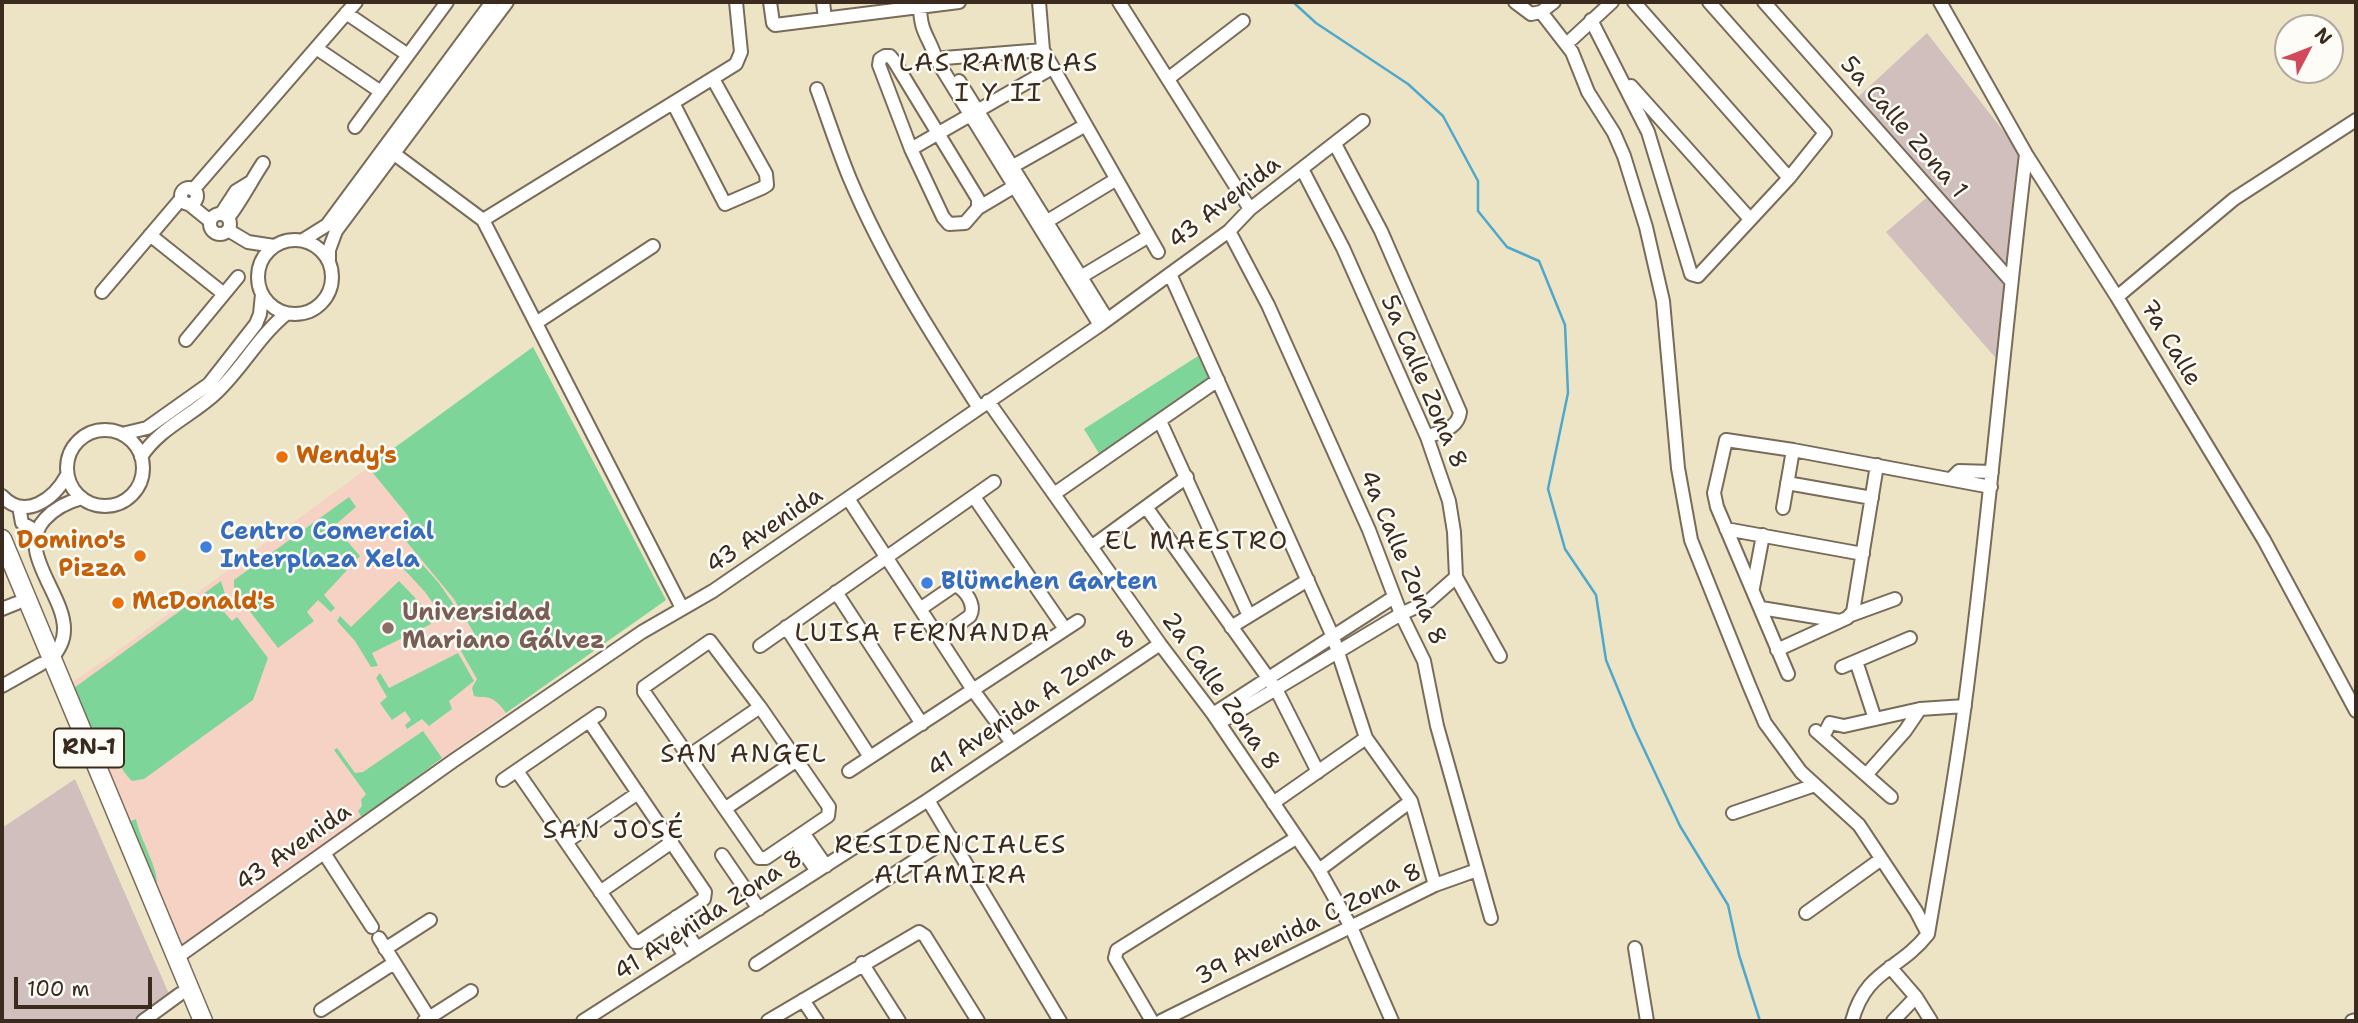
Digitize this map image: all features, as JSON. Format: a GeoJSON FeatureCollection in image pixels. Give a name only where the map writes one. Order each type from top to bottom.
{"type":"FeatureCollection","features":[{"type":"Feature","properties":{"kind":"highway","name":"RN-1"},"geometry":{"type":"LineString","coordinates":[[2,538],[47,662],[191,1021]]}},
{"type":"Feature","properties":{"kind":"highway","name":"RN-1"},"geometry":{"type":"LineString","coordinates":[[2,568],[9,606],[47,662],[203,1021]]}},
{"type":"Feature","properties":{"kind":"street"},"geometry":{"type":"LineString","coordinates":[[102,292],[150,235],[190,198],[356,2]]}},
{"type":"Feature","properties":{"kind":"street"},"geometry":{"type":"LineString","coordinates":[[355,127],[447,2]]}},
{"type":"Feature","properties":{"kind":"street"},"geometry":{"type":"LineString","coordinates":[[261,294],[271,307],[286,314],[300,315],[314,311],[325,301],[332,288],[329,250],[336,232],[492,2]]}},
{"type":"Feature","properties":{"kind":"street"},"geometry":{"type":"LineString","coordinates":[[303,240],[327,225],[507,2]]}},
{"type":"Feature","properties":{"kind":"street"},"geometry":{"type":"LineString","coordinates":[[483,220],[734,66],[740,59],[736,2]]}},
{"type":"Feature","properties":{"kind":"street"},"geometry":{"type":"LineString","coordinates":[[770,2],[772,23],[775,25],[956,2]]}},
{"type":"Feature","properties":{"kind":"street"},"geometry":{"type":"LineString","coordinates":[[822,2],[825,19]]}},
{"type":"Feature","properties":{"kind":"street"},"geometry":{"type":"LineString","coordinates":[[1039,2],[1043,50],[1158,252]]}},
{"type":"Feature","properties":{"kind":"street"},"geometry":{"type":"LineString","coordinates":[[1119,2],[1250,209]]}},
{"type":"Feature","properties":{"kind":"street"},"geometry":{"type":"LineString","coordinates":[[1515,2],[1531,14],[1541,12],[1554,2]]}},
{"type":"Feature","properties":{"kind":"street"},"geometry":{"type":"LineString","coordinates":[[1572,40],[1612,2]]}},
{"type":"Feature","properties":{"kind":"street"},"geometry":{"type":"LineString","coordinates":[[1634,2],[1789,178]]}},
{"type":"Feature","properties":{"kind":"street"},"geometry":{"type":"LineString","coordinates":[[1591,20],[1648,132],[1691,274],[1698,276],[1789,178],[1825,133],[1709,2]]}},
{"type":"Feature","properties":{"kind":"street","name":"5a Calle Zona 1"},"geometry":{"type":"LineString","coordinates":[[1764,2],[2011,281]]}},
{"type":"Feature","properties":{"kind":"street","name":"7a Calle"},"geometry":{"type":"LineString","coordinates":[[1940,2],[2026,154],[2117,297],[2264,540],[2356,711]]}},
{"type":"Feature","properties":{"kind":"street"},"geometry":{"type":"LineString","coordinates":[[920,5],[924,35],[939,55]]}},
{"type":"Feature","properties":{"kind":"street"},"geometry":{"type":"LineString","coordinates":[[1541,12],[1572,52],[1588,92],[1618,141],[1646,228],[1663,301],[1678,468],[1689,529],[1698,559],[1765,723],[1801,772],[1859,825],[1916,911],[1928,934]]}},
{"type":"Feature","properties":{"kind":"street"},"geometry":{"type":"LineString","coordinates":[[346,13],[408,55]]}},
{"type":"Feature","properties":{"kind":"street"},"geometry":{"type":"LineString","coordinates":[[1169,78],[1243,21]]}},
{"type":"Feature","properties":{"kind":"street"},"geometry":{"type":"LineString","coordinates":[[316,48],[381,92]]}},
{"type":"Feature","properties":{"kind":"street"},"geometry":{"type":"LineString","coordinates":[[939,55],[1043,50]]}},
{"type":"Feature","properties":{"kind":"street"},"geometry":{"type":"LineString","coordinates":[[939,55],[936,59],[975,113],[1104,322]]}},
{"type":"Feature","properties":{"kind":"street"},"geometry":{"type":"LineString","coordinates":[[978,208],[978,199],[894,61],[890,56],[880,59],[879,65],[911,149],[943,218],[949,224],[965,223],[978,208],[1015,186]]}},
{"type":"Feature","properties":{"kind":"street"},"geometry":{"type":"LineString","coordinates":[[911,149],[1052,68]]}},
{"type":"Feature","properties":{"kind":"street"},"geometry":{"type":"LineString","coordinates":[[1621,76],[1750,219]]}},
{"type":"Feature","properties":{"kind":"street"},"geometry":{"type":"LineString","coordinates":[[673,103],[725,204],[762,188],[766,185],[766,174],[713,79]]}},
{"type":"Feature","properties":{"kind":"street","name":"2a Calle Zona 8"},"geometry":{"type":"LineString","coordinates":[[817,89],[847,172],[923,319],[984,405],[1054,494],[1216,719],[1319,870],[1351,927],[1392,1021]]}},
{"type":"Feature","properties":{"kind":"street"},"geometry":{"type":"LineString","coordinates":[[2117,297],[2234,199],[2356,120]]}},
{"type":"Feature","properties":{"kind":"street","name":"43 Avenida"},"geometry":{"type":"LineString","coordinates":[[176,958],[464,753],[642,632],[713,592],[1104,322],[1229,231],[1250,209],[1363,121]]}},
{"type":"Feature","properties":{"kind":"street"},"geometry":{"type":"LineString","coordinates":[[1010,168],[1084,126]]}},
{"type":"Feature","properties":{"kind":"street"},"geometry":{"type":"LineString","coordinates":[[1335,144],[1381,231],[1460,412],[1459,421],[1427,437]]}},
{"type":"Feature","properties":{"kind":"street"},"geometry":{"type":"LineString","coordinates":[[390,150],[483,220],[682,608]]}},
{"type":"Feature","properties":{"kind":"street"},"geometry":{"type":"LineString","coordinates":[[1852,1021],[1857,1002],[1869,984],[1919,945],[1928,934],[1965,706],[2026,154]]}},
{"type":"Feature","properties":{"kind":"street"},"geometry":{"type":"LineString","coordinates":[[220,220],[236,191],[249,183],[263,163]]}},
{"type":"Feature","properties":{"kind":"street"},"geometry":{"type":"LineString","coordinates":[[1010,168],[1015,186],[1044,223]]}},
{"type":"Feature","properties":{"kind":"street","name":"5a Calle Zona 8"},"geometry":{"type":"LineString","coordinates":[[1303,169],[1343,248],[1427,437],[1449,501],[1457,577],[1500,656]]}},
{"type":"Feature","properties":{"kind":"street"},"geometry":{"type":"LineString","coordinates":[[1044,223],[1115,180]]}},
{"type":"Feature","properties":{"kind":"street"},"geometry":{"type":"LineString","coordinates":[[190,198],[248,242],[259,266]]}},
{"type":"Feature","properties":{"kind":"street","name":"4a Calle Zona 8"},"geometry":{"type":"LineString","coordinates":[[1229,231],[1268,304],[1369,530],[1401,614],[1424,661],[1437,726],[1491,918]]}},
{"type":"Feature","properties":{"kind":"street"},"geometry":{"type":"LineString","coordinates":[[150,235],[224,294]]}},
{"type":"Feature","properties":{"kind":"street"},"geometry":{"type":"LineString","coordinates":[[1077,279],[1149,236]]}},
{"type":"Feature","properties":{"kind":"street"},"geometry":{"type":"LineString","coordinates":[[122,434],[137,448],[141,457],[143,470],[139,484],[132,495],[121,503],[108,506],[94,504],[82,498],[72,488],[68,475],[67,460],[74,445],[81,438],[101,430],[122,434],[147,428],[209,384],[257,324],[262,304],[259,266],[265,254],[274,246],[288,240],[303,240],[323,251],[329,260]]}},
{"type":"Feature","properties":{"kind":"street"},"geometry":{"type":"LineString","coordinates":[[248,242],[274,246]]}},
{"type":"Feature","properties":{"kind":"street"},"geometry":{"type":"LineString","coordinates":[[536,323],[653,246]]}},
{"type":"Feature","properties":{"kind":"street"},"geometry":{"type":"LineString","coordinates":[[1170,274],[1339,651],[1366,738],[1411,802],[1435,885]]}},
{"type":"Feature","properties":{"kind":"street"},"geometry":{"type":"LineString","coordinates":[[186,340],[238,277]]}},
{"type":"Feature","properties":{"kind":"street"},"geometry":{"type":"LineString","coordinates":[[141,457],[156,437],[217,392],[272,325],[286,314]]}},
{"type":"Feature","properties":{"kind":"street"},"geometry":{"type":"LineString","coordinates":[[1054,494],[1218,380]]}},
{"type":"Feature","properties":{"kind":"street"},"geometry":{"type":"LineString","coordinates":[[1160,421],[1249,616]]}},
{"type":"Feature","properties":{"kind":"street"},"geometry":{"type":"LineString","coordinates":[[1788,674],[1717,507],[1714,494],[1726,440],[1991,487]]}},
{"type":"Feature","properties":{"kind":"street"},"geometry":{"type":"LineString","coordinates":[[1783,508],[1793,450]]}},
{"type":"Feature","properties":{"kind":"street"},"geometry":{"type":"LineString","coordinates":[[1846,618],[1855,609],[1877,465]]}},
{"type":"Feature","properties":{"kind":"street"},"geometry":{"type":"LineString","coordinates":[[1951,479],[1959,471],[1992,472]]}},
{"type":"Feature","properties":{"kind":"street"},"geometry":{"type":"LineString","coordinates":[[2,496],[12,505],[36,505],[52,496],[68,475]]}},
{"type":"Feature","properties":{"kind":"street"},"geometry":{"type":"LineString","coordinates":[[1091,547],[1187,477]]}},
{"type":"Feature","properties":{"kind":"street"},"geometry":{"type":"LineString","coordinates":[[760,646],[994,482]]}},
{"type":"Feature","properties":{"kind":"street"},"geometry":{"type":"LineString","coordinates":[[1787,483],[1872,498]]}},
{"type":"Feature","properties":{"kind":"street"},"geometry":{"type":"LineString","coordinates":[[974,496],[1065,629]]}},
{"type":"Feature","properties":{"kind":"street"},"geometry":{"type":"LineString","coordinates":[[2,686],[47,662],[63,640],[62,616],[35,548],[36,531],[49,514],[82,498]]}},
{"type":"Feature","properties":{"kind":"street"},"geometry":{"type":"LineString","coordinates":[[849,500],[939,638],[1012,743]]}},
{"type":"Feature","properties":{"kind":"street"},"geometry":{"type":"LineString","coordinates":[[21,507],[22,523],[36,531]]}},
{"type":"Feature","properties":{"kind":"street"},"geometry":{"type":"LineString","coordinates":[[1146,507],[1276,689],[1318,772]]}},
{"type":"Feature","properties":{"kind":"street"},"geometry":{"type":"LineString","coordinates":[[1726,529],[1863,554]]}},
{"type":"Feature","properties":{"kind":"street"},"geometry":{"type":"LineString","coordinates":[[1752,589],[1763,535]]}},
{"type":"Feature","properties":{"kind":"street"},"geometry":{"type":"LineString","coordinates":[[1216,719],[1276,689],[1401,614],[1429,601],[1457,577]]}},
{"type":"Feature","properties":{"kind":"street"},"geometry":{"type":"LineString","coordinates":[[1231,627],[1308,580]]}},
{"type":"Feature","properties":{"kind":"street"},"geometry":{"type":"LineString","coordinates":[[920,608],[956,585],[961,587],[972,604],[970,616],[939,638]]}},
{"type":"Feature","properties":{"kind":"street"},"geometry":{"type":"LineString","coordinates":[[836,592],[922,724]]}},
{"type":"Feature","properties":{"kind":"street"},"geometry":{"type":"LineString","coordinates":[[1216,719],[1268,677],[1394,597]]}},
{"type":"Feature","properties":{"kind":"street"},"geometry":{"type":"LineString","coordinates":[[1777,650],[1895,598]]}},
{"type":"Feature","properties":{"kind":"street"},"geometry":{"type":"LineString","coordinates":[[1761,608],[1846,618]]}},
{"type":"Feature","properties":{"kind":"street"},"geometry":{"type":"LineString","coordinates":[[849,771],[1078,621]]}},
{"type":"Feature","properties":{"kind":"street"},"geometry":{"type":"LineString","coordinates":[[786,627],[870,757]]}},
{"type":"Feature","properties":{"kind":"street"},"geometry":{"type":"LineString","coordinates":[[1842,667],[1910,638]]}},
{"type":"Feature","properties":{"kind":"street"},"geometry":{"type":"LineString","coordinates":[[707,642],[713,643],[760,707],[830,812],[800,837],[766,858],[759,858],[643,689],[707,642]]}},
{"type":"Feature","properties":{"kind":"street","name":"41 Avenida A Zona 8"},"geometry":{"type":"LineString","coordinates":[[928,800],[1160,644]]}},
{"type":"Feature","properties":{"kind":"street"},"geometry":{"type":"LineString","coordinates":[[1856,661],[1875,719]]}},
{"type":"Feature","properties":{"kind":"street"},"geometry":{"type":"LineString","coordinates":[[1891,797],[1824,737],[1830,723],[1843,726],[1920,709],[1965,706]]}},
{"type":"Feature","properties":{"kind":"street"},"geometry":{"type":"LineString","coordinates":[[690,755],[760,707]]}},
{"type":"Feature","properties":{"kind":"street"},"geometry":{"type":"LineString","coordinates":[[1866,775],[1905,731],[1920,709]]}},
{"type":"Feature","properties":{"kind":"street"},"geometry":{"type":"LineString","coordinates":[[503,780],[594,718],[638,793],[706,896],[639,942],[635,942],[517,771]]}},
{"type":"Feature","properties":{"kind":"street"},"geometry":{"type":"LineString","coordinates":[[1273,803],[1366,738]]}},
{"type":"Feature","properties":{"kind":"street"},"geometry":{"type":"LineString","coordinates":[[726,808],[797,760]]}},
{"type":"Feature","properties":{"kind":"street"},"geometry":{"type":"LineString","coordinates":[[1734,813],[1815,785]]}},
{"type":"Feature","properties":{"kind":"street"},"geometry":{"type":"LineString","coordinates":[[566,842],[638,793]]}},
{"type":"Feature","properties":{"kind":"street"},"geometry":{"type":"LineString","coordinates":[[928,800],[1060,1021]]}},
{"type":"Feature","properties":{"kind":"street","name":"41 Avenida Zona 8"},"geometry":{"type":"LineString","coordinates":[[583,1021],[928,800]]}},
{"type":"Feature","properties":{"kind":"street"},"geometry":{"type":"LineString","coordinates":[[1319,870],[1411,802]]}},
{"type":"Feature","properties":{"kind":"street"},"geometry":{"type":"LineString","coordinates":[[800,837],[821,868]]}},
{"type":"Feature","properties":{"kind":"street"},"geometry":{"type":"LineString","coordinates":[[756,964],[951,837]]}},
{"type":"Feature","properties":{"kind":"street"},"geometry":{"type":"LineString","coordinates":[[1152,1021],[1115,958],[1117,950],[1296,838]]}},
{"type":"Feature","properties":{"kind":"street"},"geometry":{"type":"LineString","coordinates":[[600,892],[671,842]]}},
{"type":"Feature","properties":{"kind":"street"},"geometry":{"type":"LineString","coordinates":[[324,853],[428,1020],[471,991]]}},
{"type":"Feature","properties":{"kind":"street"},"geometry":{"type":"LineString","coordinates":[[722,855],[759,909]]}},
{"type":"Feature","properties":{"kind":"street"},"geometry":{"type":"LineString","coordinates":[[1806,913],[1880,860]]}},
{"type":"Feature","properties":{"kind":"street","name":"39 Avenida C Zona 8"},"geometry":{"type":"LineString","coordinates":[[1161,1021],[1435,885],[1477,870]]}},
{"type":"Feature","properties":{"kind":"street"},"geometry":{"type":"LineString","coordinates":[[378,938],[430,920]]}},
{"type":"Feature","properties":{"kind":"street"},"geometry":{"type":"LineString","coordinates":[[671,921],[697,948]]}},
{"type":"Feature","properties":{"kind":"street"},"geometry":{"type":"LineString","coordinates":[[671,921],[685,956]]}},
{"type":"Feature","properties":{"kind":"street"},"geometry":{"type":"LineString","coordinates":[[768,1021],[913,933],[921,932],[978,1021]]}},
{"type":"Feature","properties":{"kind":"street"},"geometry":{"type":"LineString","coordinates":[[1635,948],[1647,1021]]}},
{"type":"Feature","properties":{"kind":"street"},"geometry":{"type":"LineString","coordinates":[[321,1010],[394,963]]}},
{"type":"Feature","properties":{"kind":"street"},"geometry":{"type":"LineString","coordinates":[[862,963],[899,1021]]}},
{"type":"Feature","properties":{"kind":"street"},"geometry":{"type":"LineString","coordinates":[[1890,967],[1916,997],[1931,1021]]}},
{"type":"Feature","properties":{"kind":"street"},"geometry":{"type":"LineString","coordinates":[[143,1021],[180,994]]}},
{"type":"Feature","properties":{"kind":"street"},"geometry":{"type":"LineString","coordinates":[[1893,1021],[1916,997]]}},
{"type":"Feature","properties":{"kind":"street"},"geometry":{"type":"LineString","coordinates":[[803,1000],[817,1021]]}},
{"type":"Feature","properties":{"kind":"shaded area"},"geometry":{"type":"Polygon","coordinates":[[[1927,33],[2019,151],[2008,268],[1858,97],[1927,33]]]}},
{"type":"Feature","properties":{"kind":"shaded area"},"geometry":{"type":"Polygon","coordinates":[[[1931,194],[2007,282],[2001,364],[1886,232],[1931,194]]]}},
{"type":"Feature","properties":{"kind":"shaded area","name":"Universidad Mariano Gálvez"},"geometry":{"type":"Polygon","coordinates":[[[533,347],[666,600],[407,783],[336,838],[218,922],[180,945],[71,683],[533,347]]]}},
{"type":"Feature","properties":{"kind":"shaded area"},"geometry":{"type":"Polygon","coordinates":[[[75,779],[169,994],[131,1021],[2,1021],[2,828],[75,779]]]}},
{"type":"Feature","properties":{"kind":"green space"},"geometry":{"type":"Polygon","coordinates":[[[533,347],[666,600],[506,713],[488,697],[474,696],[472,688],[477,679],[461,651],[478,640],[454,599],[396,529],[409,517],[368,467],[533,347]]]}},
{"type":"Feature","properties":{"kind":"green space"},"geometry":{"type":"Polygon","coordinates":[[[1198,356],[1211,385],[1103,460],[1084,429],[1198,356]]]}},
{"type":"Feature","properties":{"kind":"green space"},"geometry":{"type":"Polygon","coordinates":[[[349,497],[356,507],[334,526],[360,556],[324,595],[335,608],[331,612],[318,600],[307,612],[314,621],[278,648],[238,596],[234,580],[349,497]]]}},
{"type":"Feature","properties":{"kind":"green space"},"geometry":{"type":"Polygon","coordinates":[[[412,553],[438,582],[461,615],[447,623],[425,592],[400,565],[412,553]]]}},
{"type":"Feature","properties":{"kind":"green space"},"geometry":{"type":"Polygon","coordinates":[[[221,581],[229,607],[224,612],[232,621],[237,617],[268,658],[253,700],[144,779],[132,781],[114,758],[100,748],[74,688],[221,581]]]}},
{"type":"Feature","properties":{"kind":"green space"},"geometry":{"type":"Polygon","coordinates":[[[399,581],[421,604],[431,624],[372,653],[378,666],[371,667],[355,641],[337,621],[340,616],[351,627],[399,581]]]}},
{"type":"Feature","properties":{"kind":"green space"},"geometry":{"type":"Polygon","coordinates":[[[458,653],[474,681],[449,701],[452,709],[429,726],[422,719],[407,729],[405,725],[411,720],[405,711],[392,720],[380,703],[387,697],[376,678],[380,673],[389,688],[458,653]]]}},
{"type":"Feature","properties":{"kind":"green space"},"geometry":{"type":"Polygon","coordinates":[[[423,731],[442,758],[362,818],[358,811],[366,794],[334,750],[337,748],[355,773],[363,772],[423,731]]]}},
{"type":"Feature","properties":{"kind":"green space"},"geometry":{"type":"Polygon","coordinates":[[[136,819],[156,874],[156,889],[127,823],[136,819]]]}},
{"type":"Feature","properties":{"kind":"waterway"},"geometry":{"type":"LineString","coordinates":[[1293,2],[1316,23],[1408,84],[1443,116],[1478,181],[1478,211],[1507,247],[1539,261],[1565,325],[1568,393],[1548,489],[1565,549],[1596,595],[1606,660],[1634,728],[1680,826],[1728,905],[1739,955],[1760,1021]]}},
{"type":"Feature","properties":{"kind":"place","name":"Wendy's"},"geometry":{"type":"Point","coordinates":[282,457]}},
{"type":"Feature","properties":{"kind":"place","name":"Centro Comercial Interplaza Xela"},"geometry":{"type":"Point","coordinates":[206,547]}},
{"type":"Feature","properties":{"kind":"place","name":"Domino's Pizza"},"geometry":{"type":"Point","coordinates":[140,556]}},
{"type":"Feature","properties":{"kind":"place","name":"Blümchen Garten"},"geometry":{"type":"Point","coordinates":[927,583]}},
{"type":"Feature","properties":{"kind":"place","name":"McDonald's"},"geometry":{"type":"Point","coordinates":[118,603]}},
{"type":"Feature","properties":{"kind":"place","name":"Universidad Mariano Gálvez"},"geometry":{"type":"Point","coordinates":[388,628]}},
{"type":"Feature","properties":{"kind":"district","name":"LAS RAMBLAS I Y II"},"geometry":{"type":"Point","coordinates":[999,79]}},
{"type":"Feature","properties":{"kind":"district","name":"EL MAESTRO"},"geometry":{"type":"Point","coordinates":[1197,542]}},
{"type":"Feature","properties":{"kind":"district","name":"LUISA FERNANDA"},"geometry":{"type":"Point","coordinates":[923,634]}},
{"type":"Feature","properties":{"kind":"district","name":"SAN ANGEL"},"geometry":{"type":"Point","coordinates":[744,755]}},
{"type":"Feature","properties":{"kind":"district","name":"SAN JOSÉ"},"geometry":{"type":"Point","coordinates":[614,831]}},
{"type":"Feature","properties":{"kind":"district","name":"RESIDENCIALES ALTAMIRA"},"geometry":{"type":"Point","coordinates":[951,861]}}]}
